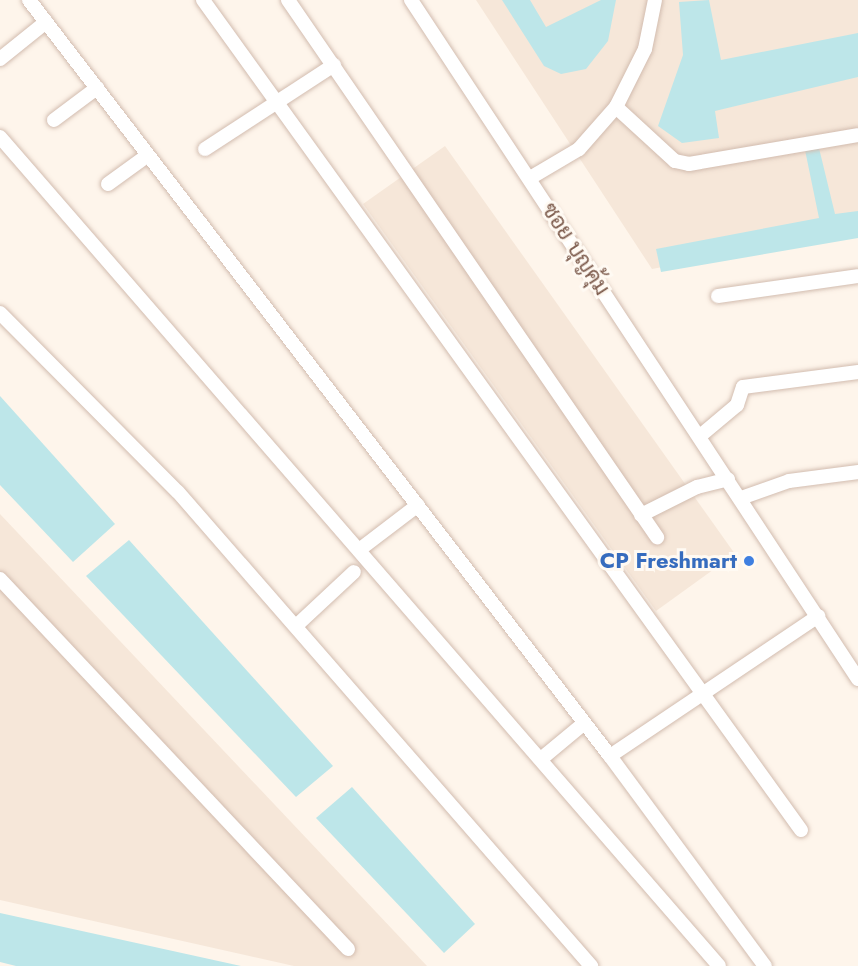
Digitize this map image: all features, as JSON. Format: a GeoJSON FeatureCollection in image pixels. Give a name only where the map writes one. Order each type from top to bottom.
{"type":"FeatureCollection","features":[{"type":"Feature","properties":{"kind":"street"},"geometry":{"type":"LineString","coordinates":[[29,0],[583,724],[610,756],[765,966]]}},
{"type":"Feature","properties":{"kind":"street"},"geometry":{"type":"LineString","coordinates":[[203,0],[801,830]]}},
{"type":"Feature","properties":{"kind":"street"},"geometry":{"type":"LineString","coordinates":[[288,0],[657,537]]}},
{"type":"Feature","properties":{"kind":"street","name":"ซอย บุญคุ้ม"},"geometry":{"type":"LineString","coordinates":[[411,0],[741,498],[858,679]]}},
{"type":"Feature","properties":{"kind":"street"},"geometry":{"type":"LineString","coordinates":[[530,178],[579,149],[616,107],[645,49],[655,0]]}},
{"type":"Feature","properties":{"kind":"street"},"geometry":{"type":"LineString","coordinates":[[0,59],[46,22]]}},
{"type":"Feature","properties":{"kind":"street"},"geometry":{"type":"LineString","coordinates":[[205,149],[278,106],[334,65]]}},
{"type":"Feature","properties":{"kind":"street"},"geometry":{"type":"LineString","coordinates":[[54,120],[96,88]]}},
{"type":"Feature","properties":{"kind":"street"},"geometry":{"type":"LineString","coordinates":[[616,107],[630,123],[675,161],[689,164],[858,135]]}},
{"type":"Feature","properties":{"kind":"street"},"geometry":{"type":"LineString","coordinates":[[0,137],[719,966]]}},
{"type":"Feature","properties":{"kind":"street"},"geometry":{"type":"LineString","coordinates":[[108,184],[148,155]]}},
{"type":"Feature","properties":{"kind":"street"},"geometry":{"type":"LineString","coordinates":[[718,296],[858,276]]}},
{"type":"Feature","properties":{"kind":"street"},"geometry":{"type":"LineString","coordinates":[[0,313],[178,492],[591,966]]}},
{"type":"Feature","properties":{"kind":"street"},"geometry":{"type":"LineString","coordinates":[[700,436],[737,405],[743,387],[858,372]]}},
{"type":"Feature","properties":{"kind":"street"},"geometry":{"type":"LineString","coordinates":[[741,498],[789,481],[858,472]]}},
{"type":"Feature","properties":{"kind":"street"},"geometry":{"type":"LineString","coordinates":[[641,515],[698,487],[728,479]]}},
{"type":"Feature","properties":{"kind":"street"},"geometry":{"type":"LineString","coordinates":[[359,550],[418,506]]}},
{"type":"Feature","properties":{"kind":"street"},"geometry":{"type":"LineString","coordinates":[[296,626],[354,572]]}},
{"type":"Feature","properties":{"kind":"street"},"geometry":{"type":"LineString","coordinates":[[0,579],[348,949]]}},
{"type":"Feature","properties":{"kind":"street"},"geometry":{"type":"LineString","coordinates":[[610,756],[818,616]]}},
{"type":"Feature","properties":{"kind":"street"},"geometry":{"type":"LineString","coordinates":[[541,759],[583,724]]}},
{"type":"Feature","properties":{"kind":"shaded area"},"geometry":{"type":"Polygon","coordinates":[[[476,0],[858,0],[858,230],[652,269],[476,0]]]}},
{"type":"Feature","properties":{"kind":"shaded area"},"geometry":{"type":"Polygon","coordinates":[[[445,146],[735,554],[656,611],[363,204],[445,146]]]}},
{"type":"Feature","properties":{"kind":"shaded area"},"geometry":{"type":"Polygon","coordinates":[[[0,514],[427,966],[294,966],[0,900],[0,514]]]}},
{"type":"Feature","properties":{"kind":"water"},"geometry":{"type":"Polygon","coordinates":[[[502,0],[530,0],[546,27],[601,0],[616,0],[608,41],[586,69],[561,74],[544,66],[502,0]]]}},
{"type":"Feature","properties":{"kind":"water"},"geometry":{"type":"Polygon","coordinates":[[[709,0],[721,60],[858,33],[858,77],[715,111],[719,138],[682,143],[658,126],[683,55],[679,2],[709,0]]]}},
{"type":"Feature","properties":{"kind":"water"},"geometry":{"type":"Polygon","coordinates":[[[819,148],[835,214],[858,211],[858,238],[661,272],[656,249],[819,218],[805,150],[819,148]]]}},
{"type":"Feature","properties":{"kind":"water"},"geometry":{"type":"Polygon","coordinates":[[[0,396],[115,524],[73,562],[0,485],[0,396]]]}},
{"type":"Feature","properties":{"kind":"water"},"geometry":{"type":"Polygon","coordinates":[[[129,540],[333,766],[296,797],[86,576],[129,540]]]}},
{"type":"Feature","properties":{"kind":"water"},"geometry":{"type":"Polygon","coordinates":[[[352,787],[475,924],[444,953],[316,818],[352,787]]]}},
{"type":"Feature","properties":{"kind":"water"},"geometry":{"type":"Polygon","coordinates":[[[0,913],[241,966],[16,966],[0,962],[0,913]]]}},
{"type":"Feature","properties":{"kind":"place","name":"CP Freshmart"},"geometry":{"type":"Point","coordinates":[749,561]}}]}
